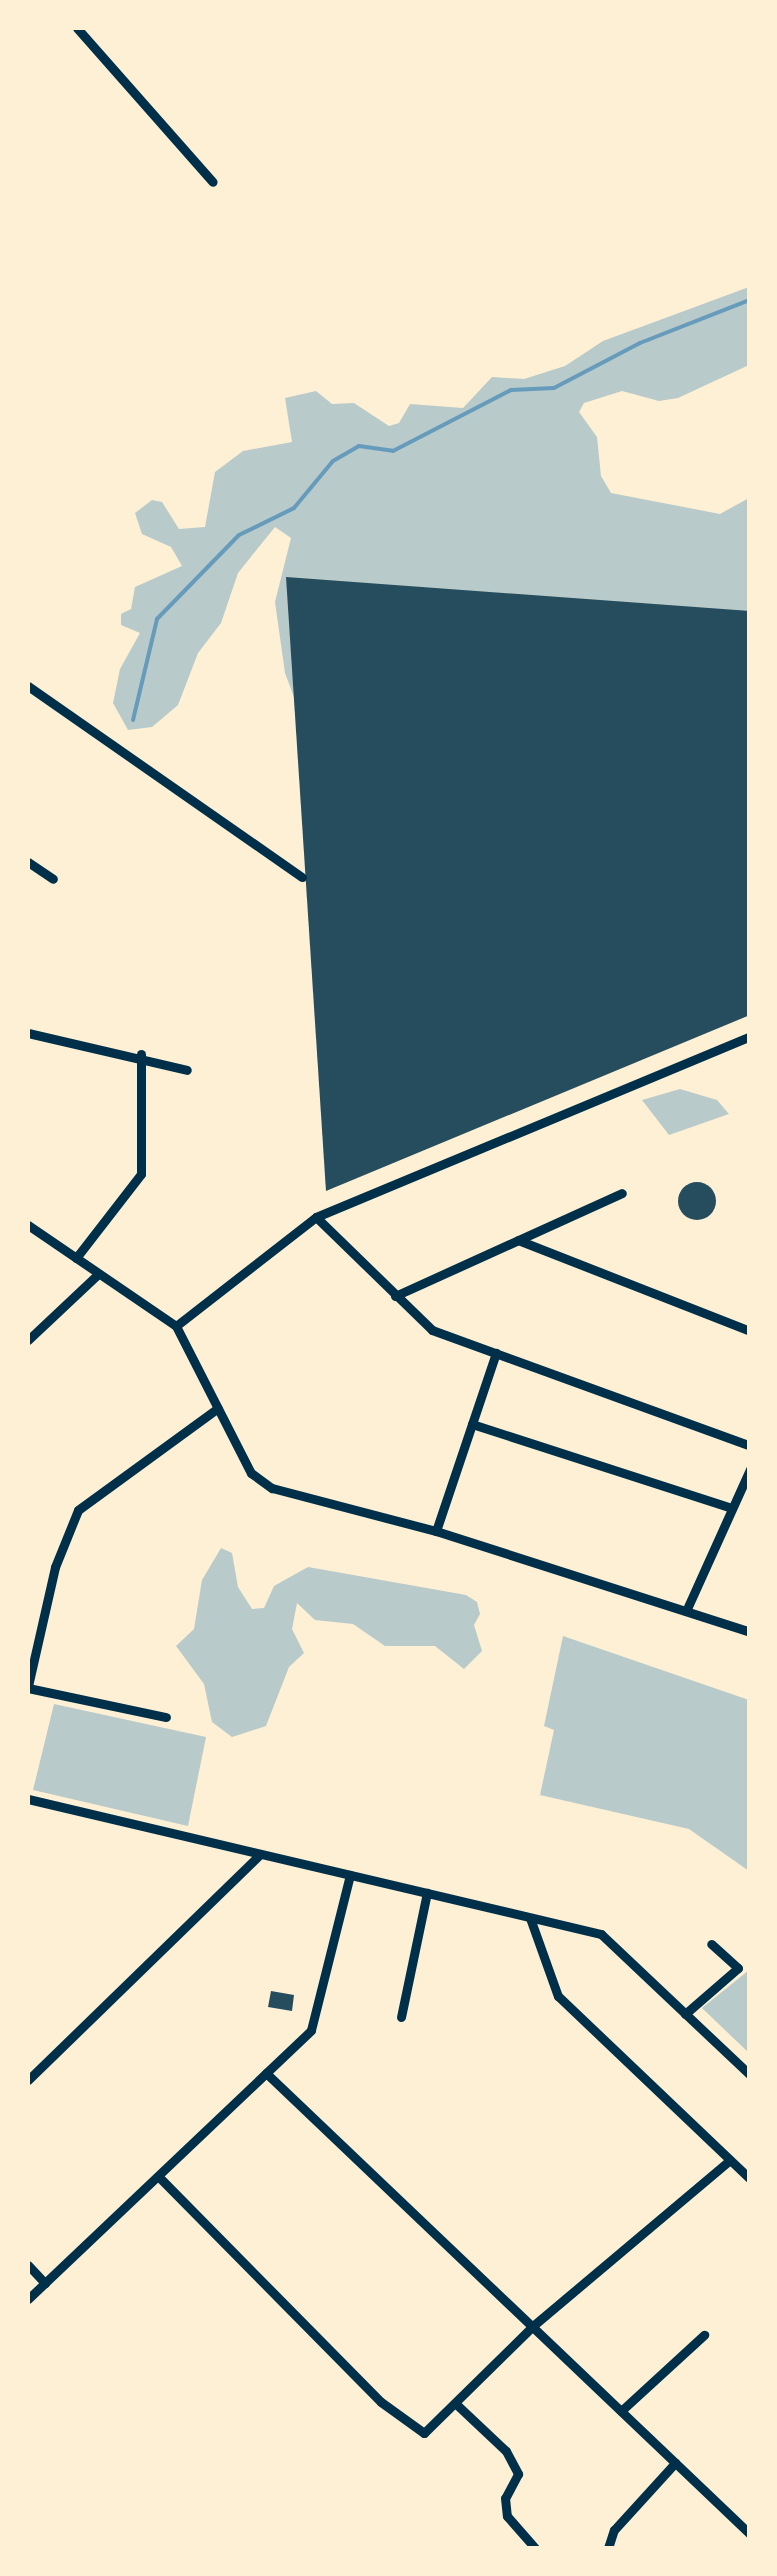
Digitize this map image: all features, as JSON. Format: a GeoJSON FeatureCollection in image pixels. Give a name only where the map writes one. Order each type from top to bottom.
{"type":"FeatureCollection","features":[{"type":"Feature","properties":{"kind":"street"},"geometry":{"type":"LineString","coordinates":[[78,28],[213,182]]}},
{"type":"Feature","properties":{"kind":"street"},"geometry":{"type":"LineString","coordinates":[[28,686],[302,877]]}},
{"type":"Feature","properties":{"kind":"street"},"geometry":{"type":"LineString","coordinates":[[28,862],[53,879]]}},
{"type":"Feature","properties":{"kind":"street"},"geometry":{"type":"LineString","coordinates":[[28,1033],[141,1054],[187,1070]]}},
{"type":"Feature","properties":{"kind":"street"},"geometry":{"type":"LineString","coordinates":[[176,1326],[316,1217],[750,1036]]}},
{"type":"Feature","properties":{"kind":"street"},"geometry":{"type":"LineString","coordinates":[[76,1258],[141,1174],[141,1054]]}},
{"type":"Feature","properties":{"kind":"street"},"geometry":{"type":"LineString","coordinates":[[395,1296],[622,1193]]}},
{"type":"Feature","properties":{"kind":"street"},"geometry":{"type":"LineString","coordinates":[[316,1217],[432,1330],[750,1446]]}},
{"type":"Feature","properties":{"kind":"street"},"geometry":{"type":"LineString","coordinates":[[28,1226],[176,1326],[252,1473],[272,1488],[436,1530],[750,1632]]}},
{"type":"Feature","properties":{"kind":"street"},"geometry":{"type":"LineString","coordinates":[[518,1240],[750,1331]]}},
{"type":"Feature","properties":{"kind":"street"},"geometry":{"type":"LineString","coordinates":[[28,1340],[98,1274]]}},
{"type":"Feature","properties":{"kind":"street"},"geometry":{"type":"LineString","coordinates":[[436,1530],[496,1353]]}},
{"type":"Feature","properties":{"kind":"street"},"geometry":{"type":"LineString","coordinates":[[166,1717],[28,1687],[55,1567],[78,1510],[218,1408]]}},
{"type":"Feature","properties":{"kind":"street"},"geometry":{"type":"LineString","coordinates":[[472,1424],[732,1508]]}},
{"type":"Feature","properties":{"kind":"street"},"geometry":{"type":"LineString","coordinates":[[686,1612],[750,1469]]}},
{"type":"Feature","properties":{"kind":"street"},"geometry":{"type":"LineString","coordinates":[[28,1799],[601,1934],[750,2075]]}},
{"type":"Feature","properties":{"kind":"street"},"geometry":{"type":"LineString","coordinates":[[28,2080],[260,1854]]}},
{"type":"Feature","properties":{"kind":"street"},"geometry":{"type":"LineString","coordinates":[[28,2300],[311,2030],[350,1875]]}},
{"type":"Feature","properties":{"kind":"street"},"geometry":{"type":"LineString","coordinates":[[400,2017],[427,1894]]}},
{"type":"Feature","properties":{"kind":"street"},"geometry":{"type":"LineString","coordinates":[[530,1918],[558,1996],[750,2179]]}},
{"type":"Feature","properties":{"kind":"street"},"geometry":{"type":"LineString","coordinates":[[685,2014],[738,1968],[711,1944]]}},
{"type":"Feature","properties":{"kind":"street"},"geometry":{"type":"LineString","coordinates":[[266,2072],[750,2534]]}},
{"type":"Feature","properties":{"kind":"street"},"geometry":{"type":"LineString","coordinates":[[158,2176],[380,2402],[424,2432],[534,2325],[730,2160]]}},
{"type":"Feature","properties":{"kind":"street"},"geometry":{"type":"LineString","coordinates":[[28,2265],[44,2283]]}},
{"type":"Feature","properties":{"kind":"street"},"geometry":{"type":"LineString","coordinates":[[621,2411],[704,2336]]}},
{"type":"Feature","properties":{"kind":"street"},"geometry":{"type":"LineString","coordinates":[[455,2402],[506,2451],[518,2474],[504,2498],[507,2516],[535,2548]]}},
{"type":"Feature","properties":{"kind":"street"},"geometry":{"type":"LineString","coordinates":[[608,2548],[614,2530],[676,2464]]}},
{"type":"Feature","properties":{"kind":"shaded area"},"geometry":{"type":"Polygon","coordinates":[[[749,287],[749,365],[678,398],[659,401],[622,391],[584,403],[579,412],[597,437],[601,476],[611,493],[720,514],[749,498],[749,674],[297,705],[285,673],[275,602],[291,538],[275,527],[238,573],[221,623],[198,653],[178,705],[152,727],[128,730],[113,703],[120,669],[140,633],[121,625],[121,614],[131,609],[135,587],[182,566],[171,547],[142,534],[135,513],[152,500],[162,502],[179,529],[205,527],[215,472],[243,451],[292,442],[285,398],[316,391],[332,404],[354,403],[389,426],[399,423],[410,404],[463,408],[492,377],[524,379],[565,366],[603,341],[749,287]]]}},
{"type":"Feature","properties":{"kind":"shaded area"},"geometry":{"type":"Polygon","coordinates":[[[680,1089],[717,1100],[729,1114],[669,1135],[642,1100],[680,1089]]]}},
{"type":"Feature","properties":{"kind":"shaded area"},"geometry":{"type":"Polygon","coordinates":[[[221,1548],[232,1553],[238,1587],[252,1609],[264,1608],[274,1586],[308,1567],[466,1595],[477,1602],[480,1614],[474,1625],[482,1651],[464,1669],[435,1646],[385,1646],[353,1624],[315,1620],[297,1603],[292,1629],[304,1653],[289,1667],[266,1726],[232,1737],[212,1722],[204,1684],[176,1646],[194,1629],[202,1580],[221,1548]]]}},
{"type":"Feature","properties":{"kind":"shaded area"},"geometry":{"type":"Polygon","coordinates":[[[563,1636],[749,1700],[749,1871],[689,1829],[540,1795],[554,1730],[544,1726],[563,1636]]]}},
{"type":"Feature","properties":{"kind":"shaded area"},"geometry":{"type":"Polygon","coordinates":[[[54,1704],[206,1737],[188,1826],[33,1790],[54,1704]]]}},
{"type":"Feature","properties":{"kind":"shaded area"},"geometry":{"type":"Polygon","coordinates":[[[749,1970],[749,2053],[702,2008],[749,1970]]]}},
{"type":"Feature","properties":{"kind":"building"},"geometry":{"type":"Polygon","coordinates":[[[286,577],[750,611],[750,1015],[326,1191],[286,577]]]}},
{"type":"Feature","properties":{"kind":"building"},"geometry":{"type":"Polygon","coordinates":[[[697,1182],[710,1188],[716,1201],[710,1214],[697,1220],[684,1214],[678,1201],[684,1188],[697,1182]]]}},
{"type":"Feature","properties":{"kind":"building"},"geometry":{"type":"Polygon","coordinates":[[[271,1991],[294,1995],[292,2011],[268,2007],[271,1991]]]}},
{"type":"Feature","properties":{"kind":"waterway"},"geometry":{"type":"LineString","coordinates":[[133,720],[157,619],[239,535],[294,508],[333,461],[359,446],[393,451],[511,390],[554,388],[640,343],[750,300]]}}]}
